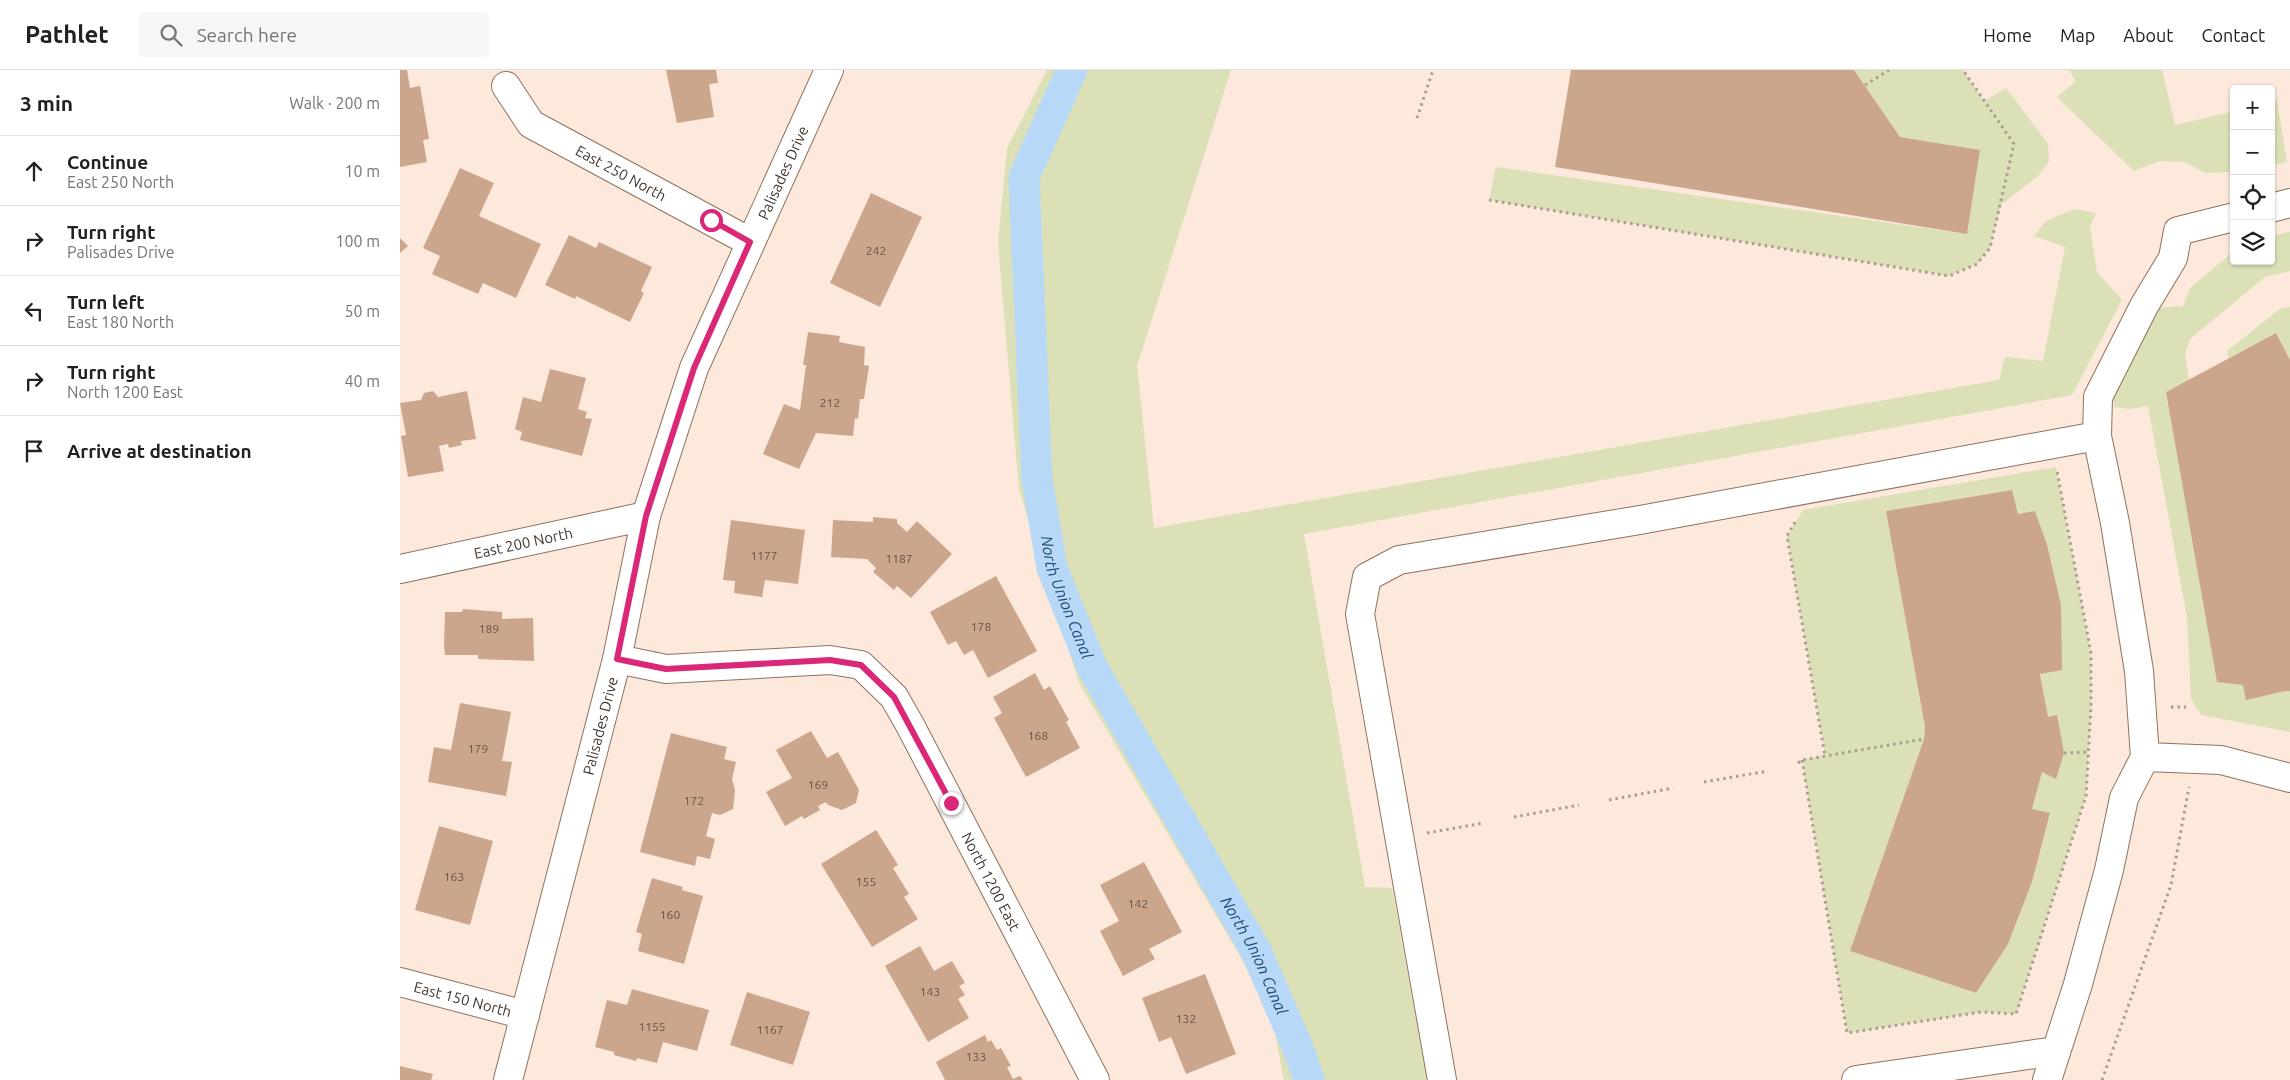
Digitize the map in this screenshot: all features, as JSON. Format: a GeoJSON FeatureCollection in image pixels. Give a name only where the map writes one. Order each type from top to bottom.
{"type":"FeatureCollection","features":[{"type":"Feature","properties":{"kind":"street","name":"Palisades Drive"},"geometry":{"type":"LineString","coordinates":[[508,1080],[617,659],[646,516],[694,368],[829,70]]}},
{"type":"Feature","properties":{"kind":"street","name":"East 250 North"},"geometry":{"type":"LineString","coordinates":[[506,86],[531,124],[750,242]]}},
{"type":"Feature","properties":{"kind":"street"},"geometry":{"type":"LineString","coordinates":[[2275,207],[2290,203]]}},
{"type":"Feature","properties":{"kind":"street"},"geometry":{"type":"LineString","coordinates":[[2047,1080],[2078,984],[2109,870],[2124,798],[2145,757],[2139,671],[2115,523],[2097,436],[2098,397],[2136,320],[2173,258],[2178,231],[2230,218]]}},
{"type":"Feature","properties":{"kind":"street"},"geometry":{"type":"LineString","coordinates":[[1442,1080],[1360,614],[1367,577],[1399,560],[1640,520],[2097,436]]}},
{"type":"Feature","properties":{"kind":"street","name":"East 200 North"},"geometry":{"type":"LineString","coordinates":[[400,569],[646,516]]}},
{"type":"Feature","properties":{"kind":"street","name":"North 1200 East"},"geometry":{"type":"LineString","coordinates":[[617,659],[666,669],[830,660],[861,665],[894,697],[906,718],[1095,1080]]}},
{"type":"Feature","properties":{"kind":"street"},"geometry":{"type":"LineString","coordinates":[[2145,757],[2221,760],[2290,778]]}},
{"type":"Feature","properties":{"kind":"street","name":"East 150 North"},"geometry":{"type":"LineString","coordinates":[[400,982],[525,1015]]}},
{"type":"Feature","properties":{"kind":"street"},"geometry":{"type":"LineString","coordinates":[[1859,1080],[2056,1051]]}},
{"type":"Feature","properties":{"kind":"path"},"geometry":{"type":"LineString","coordinates":[[1417,118],[1433,70]]}},
{"type":"Feature","properties":{"kind":"path"},"geometry":{"type":"LineString","coordinates":[[1865,86],[1889,70]]}},
{"type":"Feature","properties":{"kind":"path"},"geometry":{"type":"LineString","coordinates":[[1489,200],[1949,276],[1978,264],[1990,248],[2014,144],[1963,70]]}},
{"type":"Feature","properties":{"kind":"path"},"geometry":{"type":"LineString","coordinates":[[1924,739],[1800,761],[1847,1033],[1981,1012],[2016,1014],[2086,796],[2091,653],[2056,467]]}},
{"type":"Feature","properties":{"kind":"path"},"geometry":{"type":"LineString","coordinates":[[1799,516],[1787,536],[1825,756]]}},
{"type":"Feature","properties":{"kind":"path"},"geometry":{"type":"LineString","coordinates":[[2064,753],[2088,752]]}},
{"type":"Feature","properties":{"kind":"path"},"geometry":{"type":"LineString","coordinates":[[1704,782],[1768,770]]}},
{"type":"Feature","properties":{"kind":"path"},"geometry":{"type":"LineString","coordinates":[[2102,1080],[2171,886],[2190,782]]}},
{"type":"Feature","properties":{"kind":"path"},"geometry":{"type":"LineString","coordinates":[[2180,787],[2198,790]]}},
{"type":"Feature","properties":{"kind":"path"},"geometry":{"type":"LineString","coordinates":[[1609,800],[1673,788]]}},
{"type":"Feature","properties":{"kind":"path"},"geometry":{"type":"LineString","coordinates":[[1514,817],[1579,805]]}},
{"type":"Feature","properties":{"kind":"path"},"geometry":{"type":"LineString","coordinates":[[1419,835],[1484,823]]}},
{"type":"Feature","properties":{"kind":"green space"},"geometry":{"type":"Polygon","coordinates":[[[1047,70],[1231,70],[1137,366],[1154,528],[1999,380],[2005,357],[2043,361],[2065,247],[2034,236],[2046,221],[2074,209],[2096,213],[2090,227],[2097,272],[2122,300],[2072,395],[1304,534],[1365,887],[1392,888],[1427,1080],[1284,1080],[1270,1007],[1079,683],[1019,490],[998,243],[1007,148],[1047,70]]]}},
{"type":"Feature","properties":{"kind":"green space"},"geometry":{"type":"Polygon","coordinates":[[[1854,70],[1963,70],[1984,101],[2006,88],[2048,144],[2049,161],[2038,176],[2001,205],[1990,248],[1977,264],[1949,276],[1489,200],[1496,167],[1967,234],[1980,150],[1900,137],[1854,70]]]}},
{"type":"Feature","properties":{"kind":"green space"},"geometry":{"type":"Polygon","coordinates":[[[2069,70],[2162,70],[2175,125],[2230,112],[2230,172],[2205,173],[2185,162],[2159,161],[2134,171],[2057,97],[2076,81],[2069,70]]]}},
{"type":"Feature","properties":{"kind":"green space"},"geometry":{"type":"Polygon","coordinates":[[[2277,101],[2287,162],[2275,164],[2275,130],[2275,102],[2277,101]]]}},
{"type":"Feature","properties":{"kind":"green space"},"geometry":{"type":"Polygon","coordinates":[[[2290,232],[2290,271],[2265,277],[2190,339],[2185,353],[2189,380],[2166,392],[2217,681],[2290,691],[2290,732],[2201,715],[2191,699],[2187,617],[2148,406],[2129,409],[2114,407],[2114,394],[2158,308],[2183,306],[2190,288],[2230,254],[2230,265],[2275,265],[2275,235],[2290,232]]]}},
{"type":"Feature","properties":{"kind":"green space"},"geometry":{"type":"Polygon","coordinates":[[[2290,307],[2290,360],[2276,333],[2228,358],[2227,351],[2281,308],[2290,307]]]}},
{"type":"Feature","properties":{"kind":"green space"},"geometry":{"type":"Polygon","coordinates":[[[2056,467],[2091,653],[2091,706],[2086,796],[2016,1014],[1981,1012],[1847,1033],[1802,760],[1825,755],[1787,536],[1803,510],[2056,467]],[[2011,490],[1886,511],[1925,727],[1924,739],[1850,951],[1975,993],[2008,944],[2032,882],[2050,814],[2032,809],[2042,772],[2056,779],[2018,514],[2011,490]]]}},
{"type":"Feature","properties":{"kind":"building"},"geometry":{"type":"Polygon","coordinates":[[[400,70],[407,70],[410,88],[420,86],[429,139],[423,140],[427,162],[400,167],[400,70]]]}},
{"type":"Feature","properties":{"kind":"building"},"geometry":{"type":"Polygon","coordinates":[[[666,70],[716,70],[718,83],[709,84],[714,117],[677,123],[666,70]]]}},
{"type":"Feature","properties":{"kind":"building"},"geometry":{"type":"Polygon","coordinates":[[[1571,70],[1854,70],[1900,137],[1980,150],[1967,234],[1555,167],[1571,70]]]}},
{"type":"Feature","properties":{"kind":"building"},"geometry":{"type":"Polygon","coordinates":[[[460,168],[494,183],[479,216],[541,244],[516,298],[483,283],[478,294],[432,274],[440,256],[423,248],[460,168]]]}},
{"type":"Feature","properties":{"kind":"building"},"geometry":{"type":"Polygon","coordinates":[[[871,193],[922,217],[880,307],[830,283],[871,193]]]}},
{"type":"Feature","properties":{"kind":"building"},"geometry":{"type":"Polygon","coordinates":[[[569,235],[596,248],[599,242],[652,267],[641,291],[644,293],[630,322],[576,296],[575,299],[545,285],[569,235]]]}},
{"type":"Feature","properties":{"kind":"building"},"geometry":{"type":"Polygon","coordinates":[[[400,238],[408,246],[400,253],[400,238]]]}},
{"type":"Feature","properties":{"kind":"building"},"geometry":{"type":"Polygon","coordinates":[[[808,332],[840,336],[839,342],[865,347],[864,365],[869,366],[864,399],[860,399],[858,419],[855,418],[853,436],[816,433],[799,469],[763,454],[784,404],[800,410],[806,365],[803,365],[808,332]]]}},
{"type":"Feature","properties":{"kind":"building"},"geometry":{"type":"Polygon","coordinates":[[[2276,333],[2290,360],[2290,691],[2246,700],[2243,685],[2217,682],[2166,392],[2276,333]]]}},
{"type":"Feature","properties":{"kind":"building"},"geometry":{"type":"Polygon","coordinates":[[[550,369],[586,378],[578,409],[587,412],[585,418],[592,419],[582,456],[520,440],[522,432],[515,429],[523,397],[541,402],[550,369]]]}},
{"type":"Feature","properties":{"kind":"building"},"geometry":{"type":"Polygon","coordinates":[[[433,391],[438,397],[467,391],[476,439],[461,441],[462,445],[449,448],[448,444],[439,446],[444,471],[408,477],[401,436],[406,435],[400,403],[421,400],[424,393],[433,391]]]}},
{"type":"Feature","properties":{"kind":"building"},"geometry":{"type":"Polygon","coordinates":[[[2012,490],[2018,514],[2035,511],[2047,545],[2061,605],[2062,670],[2040,674],[2048,717],[2057,715],[2064,753],[2056,779],[2042,772],[2032,809],[2050,813],[2032,882],[2008,944],[1976,993],[1850,951],[1924,739],[1925,727],[1886,511],[2012,490]]]}},
{"type":"Feature","properties":{"kind":"building"},"geometry":{"type":"Polygon","coordinates":[[[873,517],[897,519],[897,523],[907,532],[917,521],[952,554],[911,598],[897,586],[894,590],[873,572],[876,568],[867,559],[831,557],[833,520],[873,522],[873,517]]]}},
{"type":"Feature","properties":{"kind":"building"},"geometry":{"type":"Polygon","coordinates":[[[731,520],[805,530],[798,584],[765,580],[762,597],[734,593],[735,581],[723,580],[731,520]]]}},
{"type":"Feature","properties":{"kind":"building"},"geometry":{"type":"Polygon","coordinates":[[[996,576],[1037,651],[988,678],[973,650],[964,655],[956,641],[948,645],[930,612],[996,576]]]}},
{"type":"Feature","properties":{"kind":"building"},"geometry":{"type":"Polygon","coordinates":[[[463,609],[502,612],[502,619],[533,618],[534,661],[478,659],[478,655],[445,655],[445,612],[462,612],[463,609]]]}},
{"type":"Feature","properties":{"kind":"building"},"geometry":{"type":"Polygon","coordinates":[[[1035,673],[1044,690],[1050,686],[1069,720],[1066,722],[1080,748],[1026,777],[994,718],[1002,713],[993,697],[1035,673]]]}},
{"type":"Feature","properties":{"kind":"building"},"geometry":{"type":"Polygon","coordinates":[[[460,703],[511,712],[502,761],[512,762],[506,796],[428,782],[434,747],[451,750],[460,703]]]}},
{"type":"Feature","properties":{"kind":"building"},"geometry":{"type":"Polygon","coordinates":[[[811,731],[827,758],[838,752],[859,790],[856,803],[842,810],[828,805],[826,802],[818,806],[820,810],[804,819],[802,816],[785,826],[766,792],[792,778],[776,750],[811,731]]]}},
{"type":"Feature","properties":{"kind":"building"},"geometry":{"type":"Polygon","coordinates":[[[671,733],[727,747],[724,759],[736,762],[732,779],[735,790],[733,809],[720,815],[712,813],[706,836],[715,839],[710,859],[697,856],[695,866],[640,852],[671,733]]]}},
{"type":"Feature","properties":{"kind":"building"},"geometry":{"type":"Polygon","coordinates":[[[439,826],[493,841],[470,925],[415,910],[439,826]]]}},
{"type":"Feature","properties":{"kind":"building"},"geometry":{"type":"Polygon","coordinates":[[[876,830],[898,865],[893,868],[909,894],[904,897],[918,919],[872,947],[821,864],[876,830]]]}},
{"type":"Feature","properties":{"kind":"building"},"geometry":{"type":"Polygon","coordinates":[[[1144,862],[1182,932],[1149,949],[1155,959],[1123,976],[1100,931],[1119,921],[1100,885],[1144,862]]]}},
{"type":"Feature","properties":{"kind":"building"},"geometry":{"type":"Polygon","coordinates":[[[652,878],[683,887],[682,890],[703,896],[684,964],[638,951],[642,934],[636,932],[652,878]]]}},
{"type":"Feature","properties":{"kind":"building"},"geometry":{"type":"Polygon","coordinates":[[[920,946],[934,971],[952,961],[965,983],[959,986],[965,995],[958,999],[969,1018],[928,1042],[885,966],[920,946]]]}},
{"type":"Feature","properties":{"kind":"building"},"geometry":{"type":"Polygon","coordinates":[[[1205,974],[1236,1054],[1186,1074],[1171,1037],[1159,1042],[1142,998],[1205,974]]]}},
{"type":"Feature","properties":{"kind":"building"},"geometry":{"type":"Polygon","coordinates":[[[632,989],[709,1010],[697,1051],[663,1042],[657,1063],[637,1058],[636,1061],[595,1047],[607,1000],[627,1005],[632,989]]]}},
{"type":"Feature","properties":{"kind":"building"},"geometry":{"type":"Polygon","coordinates":[[[747,992],[810,1012],[793,1065],[730,1045],[747,992]]]}},
{"type":"Feature","properties":{"kind":"building"},"geometry":{"type":"Polygon","coordinates":[[[985,1035],[988,1042],[991,1040],[997,1050],[1001,1048],[1011,1066],[1007,1067],[1013,1079],[1020,1076],[1023,1080],[945,1080],[936,1062],[985,1035]]]}},
{"type":"Feature","properties":{"kind":"building"},"geometry":{"type":"Polygon","coordinates":[[[400,1066],[433,1074],[431,1080],[400,1080],[400,1066]]]}},
{"type":"Feature","properties":{"kind":"waterway","name":"North Union Canal"},"geometry":{"type":"LineString","coordinates":[[1072,70],[1024,177],[1037,479],[1052,568],[1092,667],[1256,951],[1298,1048],[1309,1080]]}},
{"type":"Feature","properties":{"kind":"route"},"geometry":{"type":"LineString","coordinates":[[711,220],[750,242],[694,368],[646,516],[617,659],[666,669],[830,660],[861,665],[894,697],[951,803]]}}]}
